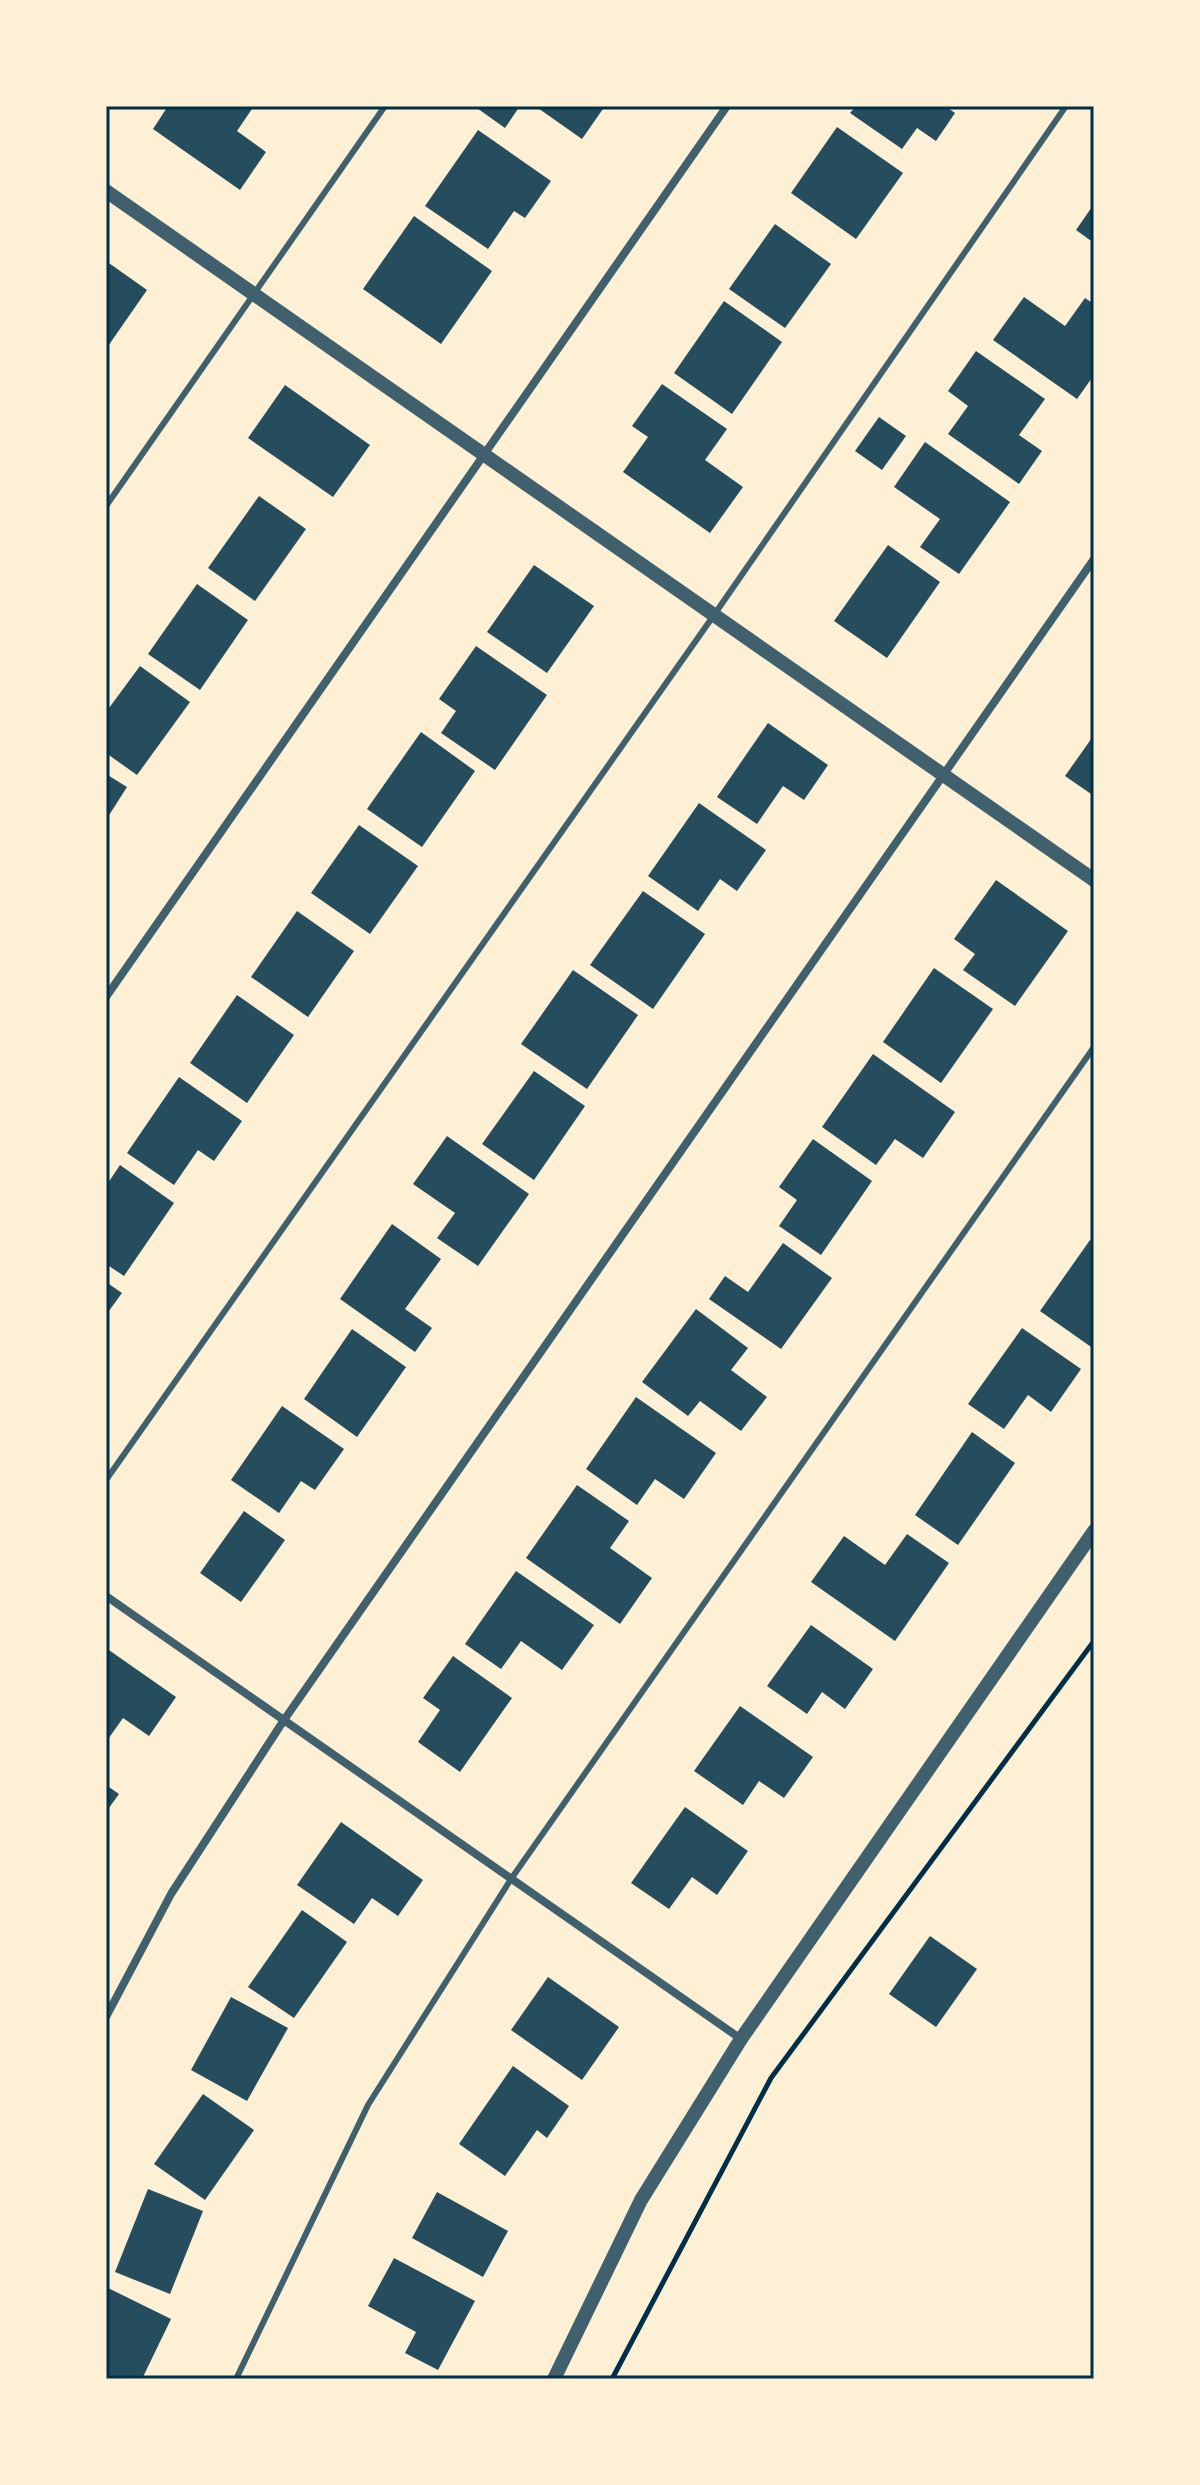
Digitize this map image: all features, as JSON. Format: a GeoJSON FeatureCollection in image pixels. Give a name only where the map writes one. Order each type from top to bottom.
{"type":"FeatureCollection","features":[{"type":"Feature","properties":{"kind":"street"},"geometry":{"type":"LineString","coordinates":[[106,997],[727,106]]}},
{"type":"Feature","properties":{"kind":"street"},"geometry":{"type":"LineString","coordinates":[[106,191],[1094,880]]}},
{"type":"Feature","properties":{"kind":"street"},"geometry":{"type":"LineString","coordinates":[[106,2017],[171,1894],[284,1720],[1094,559]]}},
{"type":"Feature","properties":{"kind":"street"},"geometry":{"type":"LineString","coordinates":[[554,2379],[641,2200],[741,2039],[1094,1531]]}},
{"type":"Feature","properties":{"kind":"street"},"geometry":{"type":"LineString","coordinates":[[106,1596],[741,2039]]}},
{"type":"Feature","properties":{"kind":"lane"},"geometry":{"type":"LineString","coordinates":[[106,506],[385,106]]}},
{"type":"Feature","properties":{"kind":"lane"},"geometry":{"type":"LineString","coordinates":[[106,1480],[714,615],[1066,106]]}},
{"type":"Feature","properties":{"kind":"lane"},"geometry":{"type":"LineString","coordinates":[[236,2379],[368,2105],[511,1879],[1094,1047]]}},
{"type":"Feature","properties":{"kind":"path"},"geometry":{"type":"LineString","coordinates":[[612,2379],[771,2078],[1094,1641]]}},
{"type":"Feature","properties":{"kind":"building"},"geometry":{"type":"Polygon","coordinates":[[[168,106],[254,106],[237,131],[266,152],[240,190],[153,129],[168,106]]]}},
{"type":"Feature","properties":{"kind":"building"},"geometry":{"type":"Polygon","coordinates":[[[474,106],[520,106],[505,128],[474,106]]]}},
{"type":"Feature","properties":{"kind":"building"},"geometry":{"type":"Polygon","coordinates":[[[535,106],[605,106],[582,139],[535,106]]]}},
{"type":"Feature","properties":{"kind":"building"},"geometry":{"type":"Polygon","coordinates":[[[856,106],[945,106],[955,113],[936,141],[917,128],[902,149],[850,113],[856,106]]]}},
{"type":"Feature","properties":{"kind":"building"},"geometry":{"type":"Polygon","coordinates":[[[837,127],[903,173],[856,239],[791,193],[837,127]]]}},
{"type":"Feature","properties":{"kind":"building"},"geometry":{"type":"Polygon","coordinates":[[[478,130],[551,181],[525,218],[514,211],[488,249],[425,206],[478,130]]]}},
{"type":"Feature","properties":{"kind":"building"},"geometry":{"type":"Polygon","coordinates":[[[1094,204],[1094,243],[1076,230],[1094,204]]]}},
{"type":"Feature","properties":{"kind":"building"},"geometry":{"type":"Polygon","coordinates":[[[414,216],[492,271],[441,344],[363,289],[414,216]]]}},
{"type":"Feature","properties":{"kind":"building"},"geometry":{"type":"Polygon","coordinates":[[[775,224],[831,264],[785,328],[729,289],[775,224]]]}},
{"type":"Feature","properties":{"kind":"building"},"geometry":{"type":"Polygon","coordinates":[[[106,261],[147,290],[106,349],[106,261]]]}},
{"type":"Feature","properties":{"kind":"building"},"geometry":{"type":"Polygon","coordinates":[[[1024,297],[1065,326],[1085,298],[1094,304],[1094,375],[1077,399],[993,340],[1024,297]]]}},
{"type":"Feature","properties":{"kind":"building"},"geometry":{"type":"Polygon","coordinates":[[[724,301],[782,342],[732,414],[674,373],[724,301]]]}},
{"type":"Feature","properties":{"kind":"building"},"geometry":{"type":"Polygon","coordinates":[[[976,351],[1045,399],[1019,435],[1042,451],[1019,484],[948,434],[968,406],[948,391],[976,351]]]}},
{"type":"Feature","properties":{"kind":"building"},"geometry":{"type":"Polygon","coordinates":[[[662,384],[727,429],[705,460],[743,487],[710,533],[623,472],[648,437],[632,426],[662,384]]]}},
{"type":"Feature","properties":{"kind":"building"},"geometry":{"type":"Polygon","coordinates":[[[285,385],[370,445],[333,497],[248,438],[285,385]]]}},
{"type":"Feature","properties":{"kind":"building"},"geometry":{"type":"Polygon","coordinates":[[[879,417],[906,436],[882,470],[855,451],[879,417]]]}},
{"type":"Feature","properties":{"kind":"building"},"geometry":{"type":"Polygon","coordinates":[[[925,442],[1010,502],[959,574],[920,547],[940,519],[894,487],[925,442]]]}},
{"type":"Feature","properties":{"kind":"building"},"geometry":{"type":"Polygon","coordinates":[[[259,496],[306,529],[255,601],[208,568],[259,496]]]}},
{"type":"Feature","properties":{"kind":"building"},"geometry":{"type":"Polygon","coordinates":[[[888,545],[940,582],[887,658],[834,621],[888,545]]]}},
{"type":"Feature","properties":{"kind":"building"},"geometry":{"type":"Polygon","coordinates":[[[534,565],[594,606],[547,673],[487,632],[534,565]]]}},
{"type":"Feature","properties":{"kind":"building"},"geometry":{"type":"Polygon","coordinates":[[[197,584],[248,620],[200,690],[148,654],[197,584]]]}},
{"type":"Feature","properties":{"kind":"building"},"geometry":{"type":"Polygon","coordinates":[[[476,646],[547,695],[495,770],[441,733],[456,711],[439,699],[476,646]]]}},
{"type":"Feature","properties":{"kind":"building"},"geometry":{"type":"Polygon","coordinates":[[[140,666],[190,702],[137,775],[106,753],[106,706],[109,708],[140,666]]]}},
{"type":"Feature","properties":{"kind":"building"},"geometry":{"type":"Polygon","coordinates":[[[768,723],[828,765],[804,800],[783,786],[757,824],[717,797],[768,723]]]}},
{"type":"Feature","properties":{"kind":"building"},"geometry":{"type":"Polygon","coordinates":[[[421,732],[475,771],[422,847],[367,809],[421,732]]]}},
{"type":"Feature","properties":{"kind":"building"},"geometry":{"type":"Polygon","coordinates":[[[1094,735],[1094,796],[1065,776],[1094,735]]]}},
{"type":"Feature","properties":{"kind":"building"},"geometry":{"type":"Polygon","coordinates":[[[106,774],[127,787],[106,820],[106,774]]]}},
{"type":"Feature","properties":{"kind":"building"},"geometry":{"type":"Polygon","coordinates":[[[699,803],[766,850],[737,891],[720,879],[698,911],[648,876],[699,803]]]}},
{"type":"Feature","properties":{"kind":"building"},"geometry":{"type":"Polygon","coordinates":[[[359,825],[418,866],[370,934],[311,893],[359,825]]]}},
{"type":"Feature","properties":{"kind":"building"},"geometry":{"type":"Polygon","coordinates":[[[996,880],[1068,931],[1015,1006],[963,970],[975,954],[954,939],[996,880]]]}},
{"type":"Feature","properties":{"kind":"building"},"geometry":{"type":"Polygon","coordinates":[[[643,891],[705,934],[653,1009],[590,965],[643,891]]]}},
{"type":"Feature","properties":{"kind":"building"},"geometry":{"type":"Polygon","coordinates":[[[297,911],[354,951],[308,1017],[251,977],[297,911]]]}},
{"type":"Feature","properties":{"kind":"building"},"geometry":{"type":"Polygon","coordinates":[[[934,968],[993,1009],[941,1083],[883,1042],[934,968]]]}},
{"type":"Feature","properties":{"kind":"building"},"geometry":{"type":"Polygon","coordinates":[[[573,970],[638,1015],[587,1089],[521,1044],[573,970]]]}},
{"type":"Feature","properties":{"kind":"building"},"geometry":{"type":"Polygon","coordinates":[[[237,995],[294,1035],[247,1103],[190,1063],[237,995]]]}},
{"type":"Feature","properties":{"kind":"building"},"geometry":{"type":"Polygon","coordinates":[[[873,1054],[955,1112],[923,1158],[895,1139],[876,1165],[822,1127],[873,1054]]]}},
{"type":"Feature","properties":{"kind":"building"},"geometry":{"type":"Polygon","coordinates":[[[534,1071],[585,1106],[534,1180],[482,1144],[534,1071]]]}},
{"type":"Feature","properties":{"kind":"building"},"geometry":{"type":"Polygon","coordinates":[[[179,1077],[242,1121],[214,1161],[198,1150],[174,1185],[127,1153],[179,1077]]]}},
{"type":"Feature","properties":{"kind":"building"},"geometry":{"type":"Polygon","coordinates":[[[447,1136],[529,1194],[478,1266],[437,1238],[455,1213],[413,1184],[447,1136]]]}},
{"type":"Feature","properties":{"kind":"building"},"geometry":{"type":"Polygon","coordinates":[[[813,1139],[872,1181],[821,1255],[779,1226],[797,1200],[779,1187],[813,1139]]]}},
{"type":"Feature","properties":{"kind":"building"},"geometry":{"type":"Polygon","coordinates":[[[120,1165],[174,1203],[124,1276],[106,1264],[106,1186],[120,1165]]]}},
{"type":"Feature","properties":{"kind":"building"},"geometry":{"type":"Polygon","coordinates":[[[392,1224],[441,1259],[405,1309],[432,1328],[415,1352],[340,1299],[392,1224]]]}},
{"type":"Feature","properties":{"kind":"building"},"geometry":{"type":"Polygon","coordinates":[[[1090,1240],[1094,1242],[1094,1349],[1040,1311],[1090,1240]]]}},
{"type":"Feature","properties":{"kind":"building"},"geometry":{"type":"Polygon","coordinates":[[[783,1243],[832,1278],[781,1349],[709,1299],[725,1276],[748,1292],[783,1243]]]}},
{"type":"Feature","properties":{"kind":"building"},"geometry":{"type":"Polygon","coordinates":[[[106,1282],[122,1293],[106,1315],[106,1282]]]}},
{"type":"Feature","properties":{"kind":"building"},"geometry":{"type":"Polygon","coordinates":[[[696,1309],[748,1348],[731,1370],[767,1397],[741,1431],[700,1401],[688,1416],[642,1382],[696,1309]]]}},
{"type":"Feature","properties":{"kind":"building"},"geometry":{"type":"Polygon","coordinates":[[[1022,1328],[1081,1369],[1051,1412],[1028,1395],[1004,1429],[968,1404],[1022,1328]]]}},
{"type":"Feature","properties":{"kind":"building"},"geometry":{"type":"Polygon","coordinates":[[[352,1329],[406,1367],[357,1437],[304,1399],[352,1329]]]}},
{"type":"Feature","properties":{"kind":"building"},"geometry":{"type":"Polygon","coordinates":[[[636,1397],[716,1453],[684,1499],[655,1479],[637,1505],[586,1469],[636,1397]]]}},
{"type":"Feature","properties":{"kind":"building"},"geometry":{"type":"Polygon","coordinates":[[[282,1406],[344,1449],[315,1490],[301,1481],[279,1513],[231,1480],[282,1406]]]}},
{"type":"Feature","properties":{"kind":"building"},"geometry":{"type":"Polygon","coordinates":[[[972,1432],[1015,1463],[958,1545],[915,1515],[972,1432]]]}},
{"type":"Feature","properties":{"kind":"building"},"geometry":{"type":"Polygon","coordinates":[[[577,1485],[629,1521],[610,1548],[652,1578],[620,1624],[526,1558],[577,1485]]]}},
{"type":"Feature","properties":{"kind":"building"},"geometry":{"type":"Polygon","coordinates":[[[244,1511],[285,1540],[241,1602],[200,1573],[244,1511]]]}},
{"type":"Feature","properties":{"kind":"building"},"geometry":{"type":"Polygon","coordinates":[[[907,1534],[949,1563],[895,1641],[811,1582],[844,1536],[885,1565],[907,1534]]]}},
{"type":"Feature","properties":{"kind":"building"},"geometry":{"type":"Polygon","coordinates":[[[516,1571],[594,1625],[562,1670],[521,1641],[501,1669],[465,1644],[516,1571]]]}},
{"type":"Feature","properties":{"kind":"building"},"geometry":{"type":"Polygon","coordinates":[[[811,1625],[873,1669],[845,1709],[822,1692],[807,1714],[767,1686],[811,1625]]]}},
{"type":"Feature","properties":{"kind":"building"},"geometry":{"type":"Polygon","coordinates":[[[106,1648],[176,1697],[149,1736],[123,1718],[106,1742],[106,1648]]]}},
{"type":"Feature","properties":{"kind":"building"},"geometry":{"type":"Polygon","coordinates":[[[453,1656],[512,1698],[460,1772],[418,1742],[440,1710],[423,1698],[453,1656]]]}},
{"type":"Feature","properties":{"kind":"building"},"geometry":{"type":"Polygon","coordinates":[[[740,1706],[813,1757],[784,1798],[759,1781],[743,1805],[694,1771],[740,1706]]]}},
{"type":"Feature","properties":{"kind":"building"},"geometry":{"type":"Polygon","coordinates":[[[106,1785],[119,1794],[106,1812],[106,1785]]]}},
{"type":"Feature","properties":{"kind":"building"},"geometry":{"type":"Polygon","coordinates":[[[685,1807],[748,1851],[717,1895],[692,1877],[669,1909],[631,1883],[685,1807]]]}},
{"type":"Feature","properties":{"kind":"building"},"geometry":{"type":"Polygon","coordinates":[[[341,1822],[423,1880],[398,1916],[372,1898],[354,1924],[297,1885],[341,1822]]]}},
{"type":"Feature","properties":{"kind":"building"},"geometry":{"type":"Polygon","coordinates":[[[302,1910],[347,1942],[294,2018],[248,1987],[302,1910]]]}},
{"type":"Feature","properties":{"kind":"building"},"geometry":{"type":"Polygon","coordinates":[[[930,1936],[977,1969],[936,2027],[889,1994],[930,1936]]]}},
{"type":"Feature","properties":{"kind":"building"},"geometry":{"type":"Polygon","coordinates":[[[548,1977],[619,2027],[582,2080],[511,2030],[548,1977]]]}},
{"type":"Feature","properties":{"kind":"building"},"geometry":{"type":"Polygon","coordinates":[[[231,1997],[288,2028],[247,2101],[191,2070],[231,1997]]]}},
{"type":"Feature","properties":{"kind":"building"},"geometry":{"type":"Polygon","coordinates":[[[513,2066],[569,2106],[547,2138],[537,2130],[505,2176],[459,2144],[513,2066]]]}},
{"type":"Feature","properties":{"kind":"building"},"geometry":{"type":"Polygon","coordinates":[[[203,2094],[254,2130],[205,2200],[154,2164],[203,2094]]]}},
{"type":"Feature","properties":{"kind":"building"},"geometry":{"type":"Polygon","coordinates":[[[148,2189],[203,2211],[170,2294],[115,2272],[148,2189]]]}},
{"type":"Feature","properties":{"kind":"building"},"geometry":{"type":"Polygon","coordinates":[[[437,2192],[508,2231],[483,2277],[412,2238],[437,2192]]]}},
{"type":"Feature","properties":{"kind":"building"},"geometry":{"type":"Polygon","coordinates":[[[394,2258],[475,2301],[438,2370],[405,2353],[416,2332],[368,2306],[394,2258]]]}},
{"type":"Feature","properties":{"kind":"building"},"geometry":{"type":"Polygon","coordinates":[[[106,2287],[171,2319],[142,2379],[106,2379],[106,2287]]]}}]}
